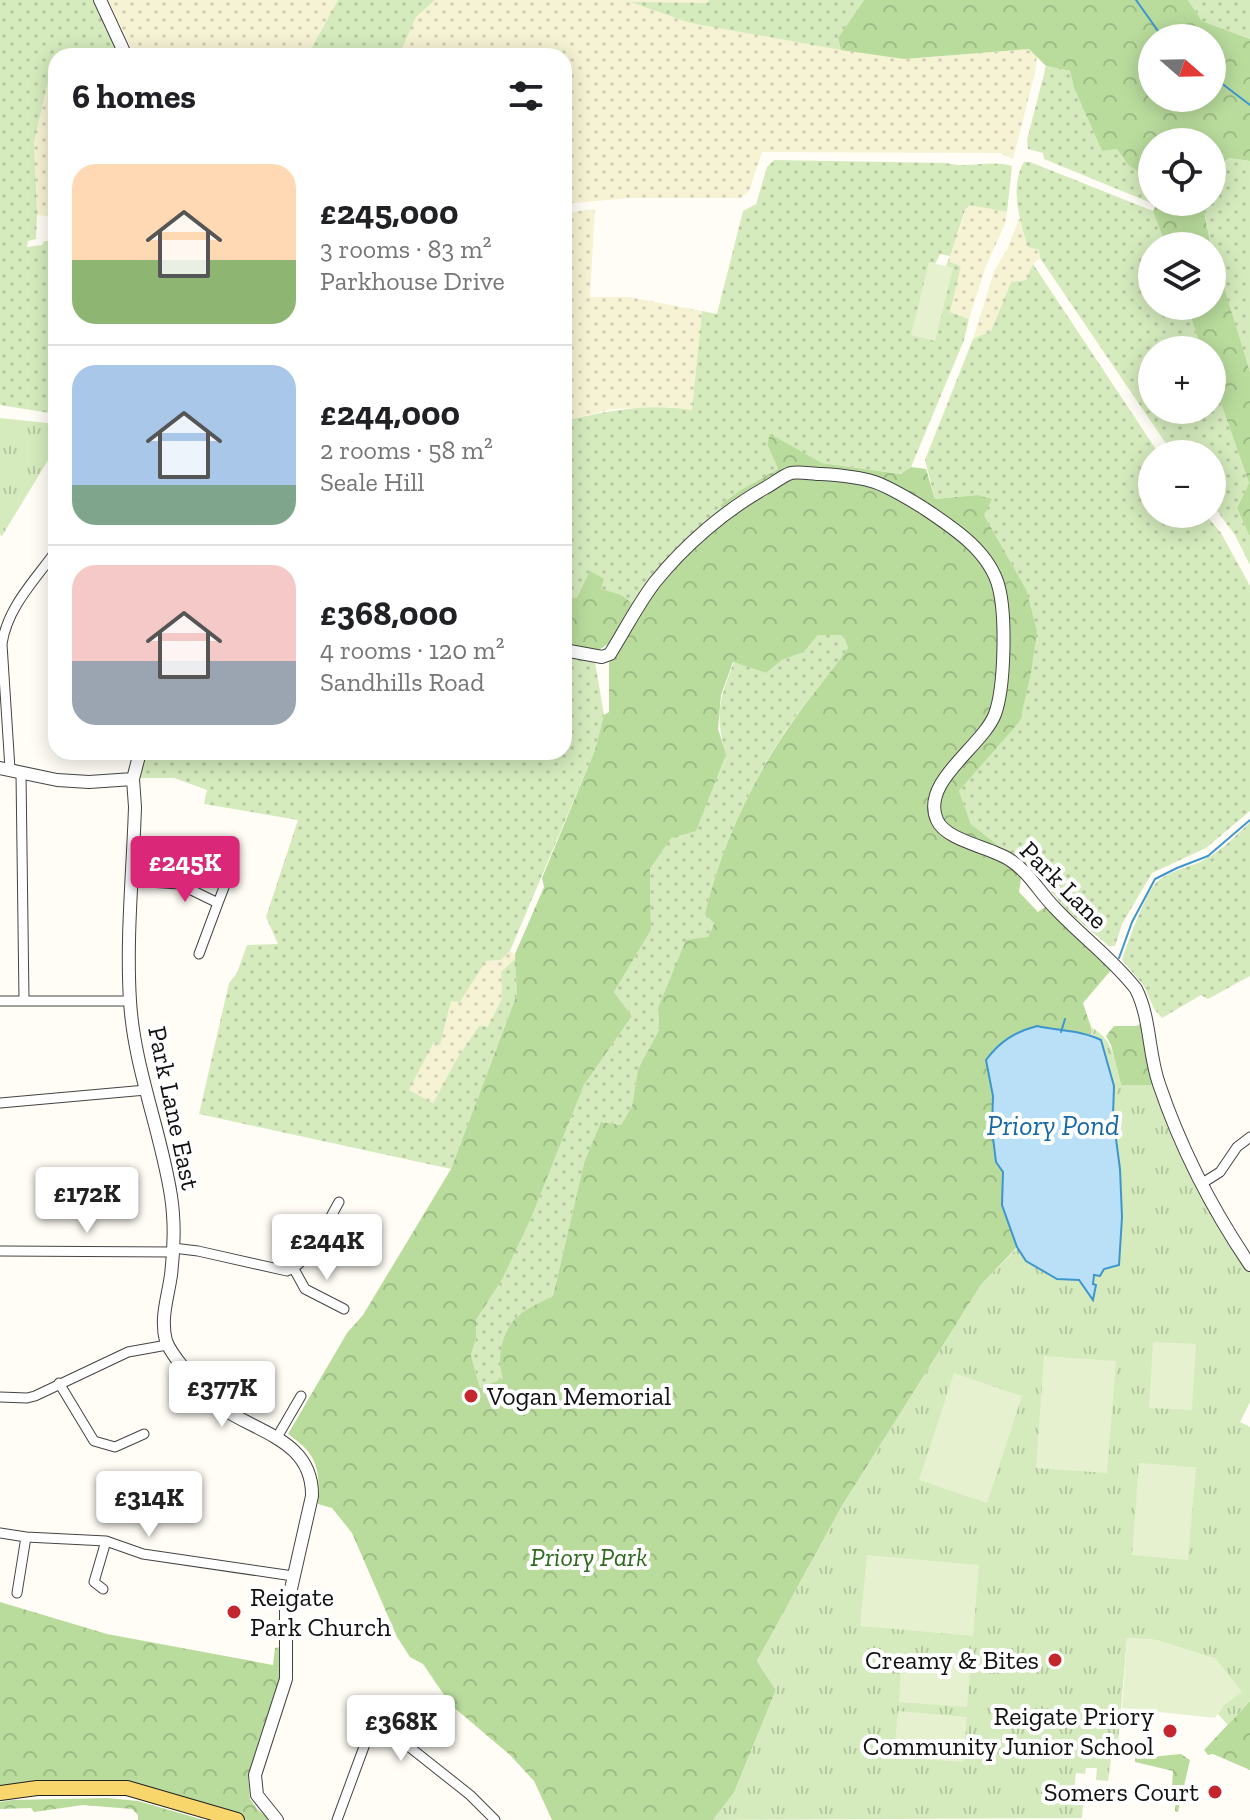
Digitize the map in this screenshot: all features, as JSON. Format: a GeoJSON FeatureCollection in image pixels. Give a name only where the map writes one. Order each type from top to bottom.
{"type":"FeatureCollection","features":[{"type":"Feature","properties":{"kind":"main road"},"geometry":{"type":"LineString","coordinates":[[0,1793],[37,1788],[127,1788],[237,1820]]}},
{"type":"Feature","properties":{"kind":"street"},"geometry":{"type":"LineString","coordinates":[[100,0],[122,48]]}},
{"type":"Feature","properties":{"kind":"street","name":"Park Lane"},"geometry":{"type":"LineString","coordinates":[[572,651],[602,657],[610,654],[656,582],[693,543],[743,500],[792,473],[855,476],[881,482],[953,529],[990,565],[999,588],[1003,662],[995,714],[988,728],[950,769],[940,786],[935,811],[937,820],[952,836],[998,852],[1018,865],[1051,904],[1136,989],[1143,1003],[1158,1082],[1180,1140],[1201,1184],[1250,1265]]}},
{"type":"Feature","properties":{"kind":"street"},"geometry":{"type":"LineString","coordinates":[[24,1000],[2,644],[11,613],[48,562]]}},
{"type":"Feature","properties":{"kind":"street","name":"Park Lane East"},"geometry":{"type":"LineString","coordinates":[[138,760],[133,779],[130,1001],[146,1090],[171,1197],[173,1250],[164,1314],[167,1345]]}},
{"type":"Feature","properties":{"kind":"street"},"geometry":{"type":"LineString","coordinates":[[10,771],[89,782],[133,779]]}},
{"type":"Feature","properties":{"kind":"street"},"geometry":{"type":"LineString","coordinates":[[199,954],[228,877],[227,856]]}},
{"type":"Feature","properties":{"kind":"street"},"geometry":{"type":"LineString","coordinates":[[133,881],[179,884],[218,903]]}},
{"type":"Feature","properties":{"kind":"street"},"geometry":{"type":"LineString","coordinates":[[0,1001],[130,1001]]}},
{"type":"Feature","properties":{"kind":"street"},"geometry":{"type":"LineString","coordinates":[[0,1103],[146,1090]]}},
{"type":"Feature","properties":{"kind":"street"},"geometry":{"type":"LineString","coordinates":[[1201,1184],[1220,1172],[1237,1147],[1250,1137]]}},
{"type":"Feature","properties":{"kind":"street"},"geometry":{"type":"LineString","coordinates":[[0,1251],[198,1251],[287,1271],[294,1269],[306,1257],[339,1202]]}},
{"type":"Feature","properties":{"kind":"street"},"geometry":{"type":"LineString","coordinates":[[294,1269],[305,1289],[344,1309]]}},
{"type":"Feature","properties":{"kind":"street"},"geometry":{"type":"LineString","coordinates":[[0,1397],[27,1398],[128,1352],[167,1345],[211,1400],[302,1458],[313,1480],[312,1496],[285,1616],[286,1679],[255,1775],[257,1795],[277,1820]]}},
{"type":"Feature","properties":{"kind":"street"},"geometry":{"type":"LineString","coordinates":[[59,1383],[89,1436],[100,1445],[120,1446],[144,1434]]}},
{"type":"Feature","properties":{"kind":"street"},"geometry":{"type":"LineString","coordinates":[[276,1439],[301,1396]]}},
{"type":"Feature","properties":{"kind":"street"},"geometry":{"type":"LineString","coordinates":[[0,1533],[106,1541],[143,1554],[293,1576]]}},
{"type":"Feature","properties":{"kind":"street"},"geometry":{"type":"LineString","coordinates":[[17,1593],[26,1537]]}},
{"type":"Feature","properties":{"kind":"street"},"geometry":{"type":"LineString","coordinates":[[95,1585],[106,1541]]}},
{"type":"Feature","properties":{"kind":"street"},"geometry":{"type":"LineString","coordinates":[[337,1820],[365,1744],[371,1736],[381,1732],[393,1734],[470,1795],[495,1820]]}},
{"type":"Feature","properties":{"kind":"shaded area"},"geometry":{"type":"Polygon","coordinates":[[[108,0],[338,0],[311,48],[131,48],[108,0]]]}},
{"type":"Feature","properties":{"kind":"shaded area"},"geometry":{"type":"Polygon","coordinates":[[[435,0],[709,0],[709,3],[633,3],[690,23],[904,59],[1029,49],[1037,56],[1013,159],[1000,153],[762,152],[749,191],[741,198],[629,198],[572,203],[572,48],[402,48],[416,17],[435,0]]]}},
{"type":"Feature","properties":{"kind":"shaded area"},"geometry":{"type":"Polygon","coordinates":[[[48,81],[48,216],[37,215],[34,142],[48,81]]]}},
{"type":"Feature","properties":{"kind":"shaded area"},"geometry":{"type":"Polygon","coordinates":[[[970,204],[1007,212],[969,319],[950,312],[961,266],[948,261],[970,204]]]}},
{"type":"Feature","properties":{"kind":"shaded area"},"geometry":{"type":"Polygon","coordinates":[[[595,209],[590,297],[629,297],[702,311],[692,411],[669,407],[612,409],[572,419],[572,212],[595,209]]]}},
{"type":"Feature","properties":{"kind":"shaded area"},"geometry":{"type":"Polygon","coordinates":[[[1019,218],[1028,247],[1039,250],[1040,258],[1033,264],[1026,280],[1011,282],[991,331],[973,339],[994,271],[1008,248],[1019,218]]]}},
{"type":"Feature","properties":{"kind":"shaded area"},"geometry":{"type":"Polygon","coordinates":[[[510,951],[516,958],[501,972],[502,998],[488,1028],[479,1027],[456,1060],[433,1103],[409,1090],[434,1042],[440,1044],[451,1000],[460,1002],[486,961],[501,960],[510,951]]]}},
{"type":"Feature","properties":{"kind":"green space"},"geometry":{"type":"Polygon","coordinates":[[[0,0],[95,0],[112,33],[116,48],[48,48],[48,81],[34,142],[36,239],[28,241],[27,247],[48,241],[48,413],[0,405],[0,0]]]}},
{"type":"Feature","properties":{"kind":"green space"},"geometry":{"type":"Polygon","coordinates":[[[338,0],[435,0],[416,17],[402,48],[311,48],[338,0]]]}},
{"type":"Feature","properties":{"kind":"green space"},"geometry":{"type":"Polygon","coordinates":[[[709,0],[864,0],[838,38],[841,50],[690,23],[630,2],[708,3],[709,0]]]}},
{"type":"Feature","properties":{"kind":"green space"},"geometry":{"type":"Polygon","coordinates":[[[864,0],[1188,0],[1202,21],[1210,24],[1138,24],[1138,112],[1226,112],[1226,30],[1250,39],[1250,161],[1226,160],[1226,128],[1138,128],[1138,172],[1128,165],[1117,149],[1102,151],[1074,88],[1070,71],[1046,66],[1029,49],[904,59],[841,50],[838,38],[864,0]]]}},
{"type":"Feature","properties":{"kind":"green space"},"geometry":{"type":"Polygon","coordinates":[[[1188,0],[1250,0],[1250,39],[1226,30],[1226,24],[1202,21],[1188,0]]]}},
{"type":"Feature","properties":{"kind":"green space"},"geometry":{"type":"Polygon","coordinates":[[[1046,66],[1070,71],[1074,88],[1102,151],[1117,149],[1128,165],[1138,172],[1138,198],[1044,159],[1043,153],[1028,149],[1027,140],[1046,66]]]}},
{"type":"Feature","properties":{"kind":"green space"},"geometry":{"type":"Polygon","coordinates":[[[774,160],[962,165],[996,163],[1012,166],[1007,212],[970,205],[965,210],[950,256],[940,254],[935,264],[929,263],[953,268],[946,266],[948,261],[961,266],[950,312],[969,319],[964,340],[911,467],[902,474],[822,463],[770,435],[767,444],[778,469],[720,505],[722,511],[599,650],[572,645],[572,419],[628,409],[659,407],[692,410],[702,311],[717,314],[743,211],[756,204],[767,167],[774,160]]]}},
{"type":"Feature","properties":{"kind":"green space"},"geometry":{"type":"Polygon","coordinates":[[[1226,160],[1250,161],[1250,372],[1226,299],[1226,232],[1208,232],[1205,216],[1226,216],[1226,160]]]}},
{"type":"Feature","properties":{"kind":"green space"},"geometry":{"type":"Polygon","coordinates":[[[1024,162],[1030,162],[1138,205],[1138,216],[1155,216],[1161,232],[1138,232],[1138,320],[1192,320],[1197,336],[1138,336],[1138,402],[1040,258],[1039,250],[1028,247],[1019,216],[1017,182],[1024,162]]]}},
{"type":"Feature","properties":{"kind":"green space"},"geometry":{"type":"Polygon","coordinates":[[[1155,216],[1205,216],[1208,232],[1161,232],[1155,216]]]}},
{"type":"Feature","properties":{"kind":"green space"},"geometry":{"type":"Polygon","coordinates":[[[929,262],[953,268],[935,341],[911,335],[929,262]]]}},
{"type":"Feature","properties":{"kind":"green space"},"geometry":{"type":"Polygon","coordinates":[[[1033,264],[1150,440],[1138,440],[1138,528],[1217,528],[1250,586],[1250,811],[1206,848],[1152,873],[1122,924],[1115,946],[1109,946],[1067,911],[1047,886],[971,824],[959,791],[983,763],[1026,589],[984,515],[977,495],[935,499],[925,460],[973,339],[991,331],[1011,282],[1026,280],[1033,264]]]}},
{"type":"Feature","properties":{"kind":"green space"},"geometry":{"type":"Polygon","coordinates":[[[1226,294],[1250,372],[1250,537],[1237,508],[1249,483],[1226,418],[1226,336],[1197,336],[1192,320],[1226,320],[1226,294]]]}},
{"type":"Feature","properties":{"kind":"green space"},"geometry":{"type":"Polygon","coordinates":[[[0,418],[48,423],[48,460],[0,535],[0,418]]]}},
{"type":"Feature","properties":{"kind":"green space"},"geometry":{"type":"Polygon","coordinates":[[[1226,418],[1249,483],[1237,508],[1250,537],[1250,565],[1226,523],[1226,440],[1164,440],[1153,424],[1226,424],[1226,418]]]}},
{"type":"Feature","properties":{"kind":"green space","name":"Priory Park"},"geometry":{"type":"Polygon","coordinates":[[[770,434],[822,463],[901,474],[911,467],[926,469],[935,499],[977,495],[992,499],[984,515],[1026,589],[1037,631],[1020,721],[959,791],[971,824],[1023,865],[1019,892],[1038,912],[1048,905],[1112,969],[1083,1003],[1091,1027],[1089,1034],[1036,1026],[986,1060],[993,1096],[992,1130],[996,1162],[1003,1172],[1002,1205],[1017,1247],[981,1285],[842,1506],[757,1661],[776,1690],[734,1793],[713,1820],[552,1820],[534,1781],[510,1755],[451,1705],[423,1664],[410,1657],[397,1637],[352,1533],[332,1508],[318,1504],[315,1463],[306,1449],[288,1434],[347,1333],[363,1315],[451,1169],[517,994],[515,954],[544,887],[542,878],[595,750],[604,715],[609,712],[609,663],[652,591],[695,545],[726,519],[720,505],[778,469],[767,444],[770,434]],[[818,635],[804,652],[782,660],[766,673],[733,662],[721,695],[718,729],[726,754],[696,831],[671,838],[650,869],[651,930],[614,992],[632,1016],[584,1085],[532,1216],[503,1278],[476,1320],[476,1339],[471,1355],[480,1388],[503,1378],[500,1362],[502,1345],[512,1322],[526,1310],[553,1296],[584,1163],[601,1122],[621,1125],[632,1106],[638,1069],[659,1030],[658,1008],[686,940],[708,937],[714,923],[705,914],[719,865],[738,817],[788,728],[848,648],[843,635],[818,635]]]}},
{"type":"Feature","properties":{"kind":"green space"},"geometry":{"type":"Polygon","coordinates":[[[590,571],[604,579],[601,589],[621,595],[636,606],[617,638],[599,650],[572,645],[572,597],[577,598],[590,571]]]}},
{"type":"Feature","properties":{"kind":"green space"},"geometry":{"type":"Polygon","coordinates":[[[818,635],[843,635],[848,648],[788,727],[738,817],[711,889],[705,914],[714,922],[708,937],[658,1008],[659,1030],[638,1069],[632,1106],[621,1125],[602,1122],[584,1163],[553,1296],[517,1316],[503,1378],[480,1388],[471,1355],[476,1339],[476,1320],[503,1278],[532,1216],[584,1085],[632,1016],[614,992],[651,930],[650,869],[726,754],[720,728],[720,707],[734,662],[766,673],[782,660],[804,652],[818,635]]]}},
{"type":"Feature","properties":{"kind":"green space"},"geometry":{"type":"Polygon","coordinates":[[[572,657],[595,662],[604,715],[595,750],[510,951],[501,960],[486,961],[460,1002],[451,1001],[440,1045],[434,1042],[409,1090],[433,1103],[479,1026],[488,1027],[502,998],[501,972],[516,958],[517,994],[451,1169],[199,1114],[229,983],[237,973],[247,945],[278,944],[266,917],[298,820],[204,804],[207,790],[174,778],[139,778],[145,760],[572,760],[572,657]]]}},
{"type":"Feature","properties":{"kind":"green space"},"geometry":{"type":"Polygon","coordinates":[[[1250,822],[1250,976],[1208,999],[1201,995],[1162,1018],[1154,1009],[1144,986],[1122,960],[1141,909],[1160,880],[1214,854],[1250,822]]]}},
{"type":"Feature","properties":{"kind":"green space"},"geometry":{"type":"Polygon","coordinates":[[[1144,1021],[1156,1085],[1121,1085],[1106,1036],[1114,1026],[1137,1026],[1144,1021]]]}},
{"type":"Feature","properties":{"kind":"green space"},"geometry":{"type":"Polygon","coordinates":[[[1037,1026],[1089,1034],[1091,1027],[1109,1045],[1121,1085],[1156,1085],[1250,1270],[1250,1402],[1240,1422],[1250,1427],[1250,1701],[1228,1725],[1218,1714],[1223,1706],[1216,1659],[1156,1640],[1127,1638],[1118,1743],[1113,1744],[1108,1781],[1096,1780],[1097,1768],[1086,1768],[1085,1774],[1076,1773],[1074,1791],[1084,1792],[1082,1818],[713,1820],[734,1793],[776,1690],[757,1661],[842,1506],[981,1285],[1017,1248],[1002,1205],[1003,1172],[996,1162],[992,1130],[993,1096],[986,1060],[1008,1038],[1037,1026]]]}},
{"type":"Feature","properties":{"kind":"green space"},"geometry":{"type":"Polygon","coordinates":[[[1153,1342],[1196,1344],[1192,1410],[1149,1408],[1153,1342]]]}},
{"type":"Feature","properties":{"kind":"green space"},"geometry":{"type":"Polygon","coordinates":[[[1044,1356],[1116,1361],[1107,1473],[1036,1468],[1044,1356]]]}},
{"type":"Feature","properties":{"kind":"green space"},"geometry":{"type":"Polygon","coordinates":[[[954,1373],[1022,1396],[987,1503],[919,1480],[954,1373]]]}},
{"type":"Feature","properties":{"kind":"green space"},"geometry":{"type":"Polygon","coordinates":[[[1139,1463],[1196,1467],[1188,1560],[1132,1555],[1139,1463]]]}},
{"type":"Feature","properties":{"kind":"green space"},"geometry":{"type":"Polygon","coordinates":[[[867,1555],[979,1565],[973,1636],[860,1626],[867,1555]]]}},
{"type":"Feature","properties":{"kind":"green space"},"geometry":{"type":"Polygon","coordinates":[[[0,1602],[107,1634],[273,1665],[275,1648],[281,1647],[279,1686],[248,1775],[250,1799],[270,1820],[246,1820],[129,1784],[0,1790],[0,1602]]]}},
{"type":"Feature","properties":{"kind":"green space"},"geometry":{"type":"Polygon","coordinates":[[[1127,1638],[1156,1640],[1216,1659],[1242,1692],[1223,1706],[1215,1718],[1122,1708],[1127,1638]]]}},
{"type":"Feature","properties":{"kind":"green space"},"geometry":{"type":"Polygon","coordinates":[[[902,1657],[971,1662],[967,1707],[899,1702],[902,1657]]]}},
{"type":"Feature","properties":{"kind":"green space"},"geometry":{"type":"Polygon","coordinates":[[[1250,1701],[1250,1770],[1213,1754],[1208,1755],[1204,1750],[1250,1701]]]}},
{"type":"Feature","properties":{"kind":"green space"},"geometry":{"type":"Polygon","coordinates":[[[898,1711],[967,1717],[963,1762],[894,1757],[898,1711]]]}},
{"type":"Feature","properties":{"kind":"green space"},"geometry":{"type":"Polygon","coordinates":[[[1181,1754],[1190,1760],[1178,1812],[1175,1811],[1176,1792],[1172,1788],[1173,1771],[1135,1762],[1135,1755],[1181,1754]]]}},
{"type":"Feature","properties":{"kind":"green space"},"geometry":{"type":"Polygon","coordinates":[[[107,1798],[138,1801],[204,1820],[138,1820],[132,1809],[83,1805],[34,1812],[31,1808],[0,1809],[0,1802],[12,1800],[107,1798]]]}},
{"type":"Feature","properties":{"kind":"water","name":"Priory Pond"},"geometry":{"type":"Polygon","coordinates":[[[1037,1026],[1077,1032],[1101,1040],[1114,1086],[1113,1116],[1122,1217],[1119,1265],[1104,1269],[1100,1276],[1094,1275],[1093,1300],[1079,1280],[1057,1279],[1026,1261],[1017,1247],[1002,1205],[1003,1172],[996,1162],[992,1130],[993,1096],[986,1060],[1008,1038],[1037,1026]]]}},
{"type":"Feature","properties":{"kind":"waterway"},"geometry":{"type":"LineString","coordinates":[[1136,0],[1153,24]]}},
{"type":"Feature","properties":{"kind":"waterway"},"geometry":{"type":"LineString","coordinates":[[1226,87],[1250,105]]}},
{"type":"Feature","properties":{"kind":"waterway"},"geometry":{"type":"LineString","coordinates":[[1119,958],[1132,922],[1155,879],[1208,856],[1250,820]]}},
{"type":"Feature","properties":{"kind":"waterway"},"geometry":{"type":"LineString","coordinates":[[1061,1032],[1065,1019]]}},
{"type":"Feature","properties":{"kind":"place","name":"Vogan Memorial"},"geometry":{"type":"Point","coordinates":[471,1396]}},
{"type":"Feature","properties":{"kind":"place","name":"Reigate Park Church"},"geometry":{"type":"Point","coordinates":[234,1612]}},
{"type":"Feature","properties":{"kind":"place","name":"Creamy & Bites"},"geometry":{"type":"Point","coordinates":[1055,1660]}},
{"type":"Feature","properties":{"kind":"place","name":"Reigate Priory Community Junior School"},"geometry":{"type":"Point","coordinates":[1170,1731]}},
{"type":"Feature","properties":{"kind":"place","name":"Somers Court"},"geometry":{"type":"Point","coordinates":[1215,1792]}}]}
